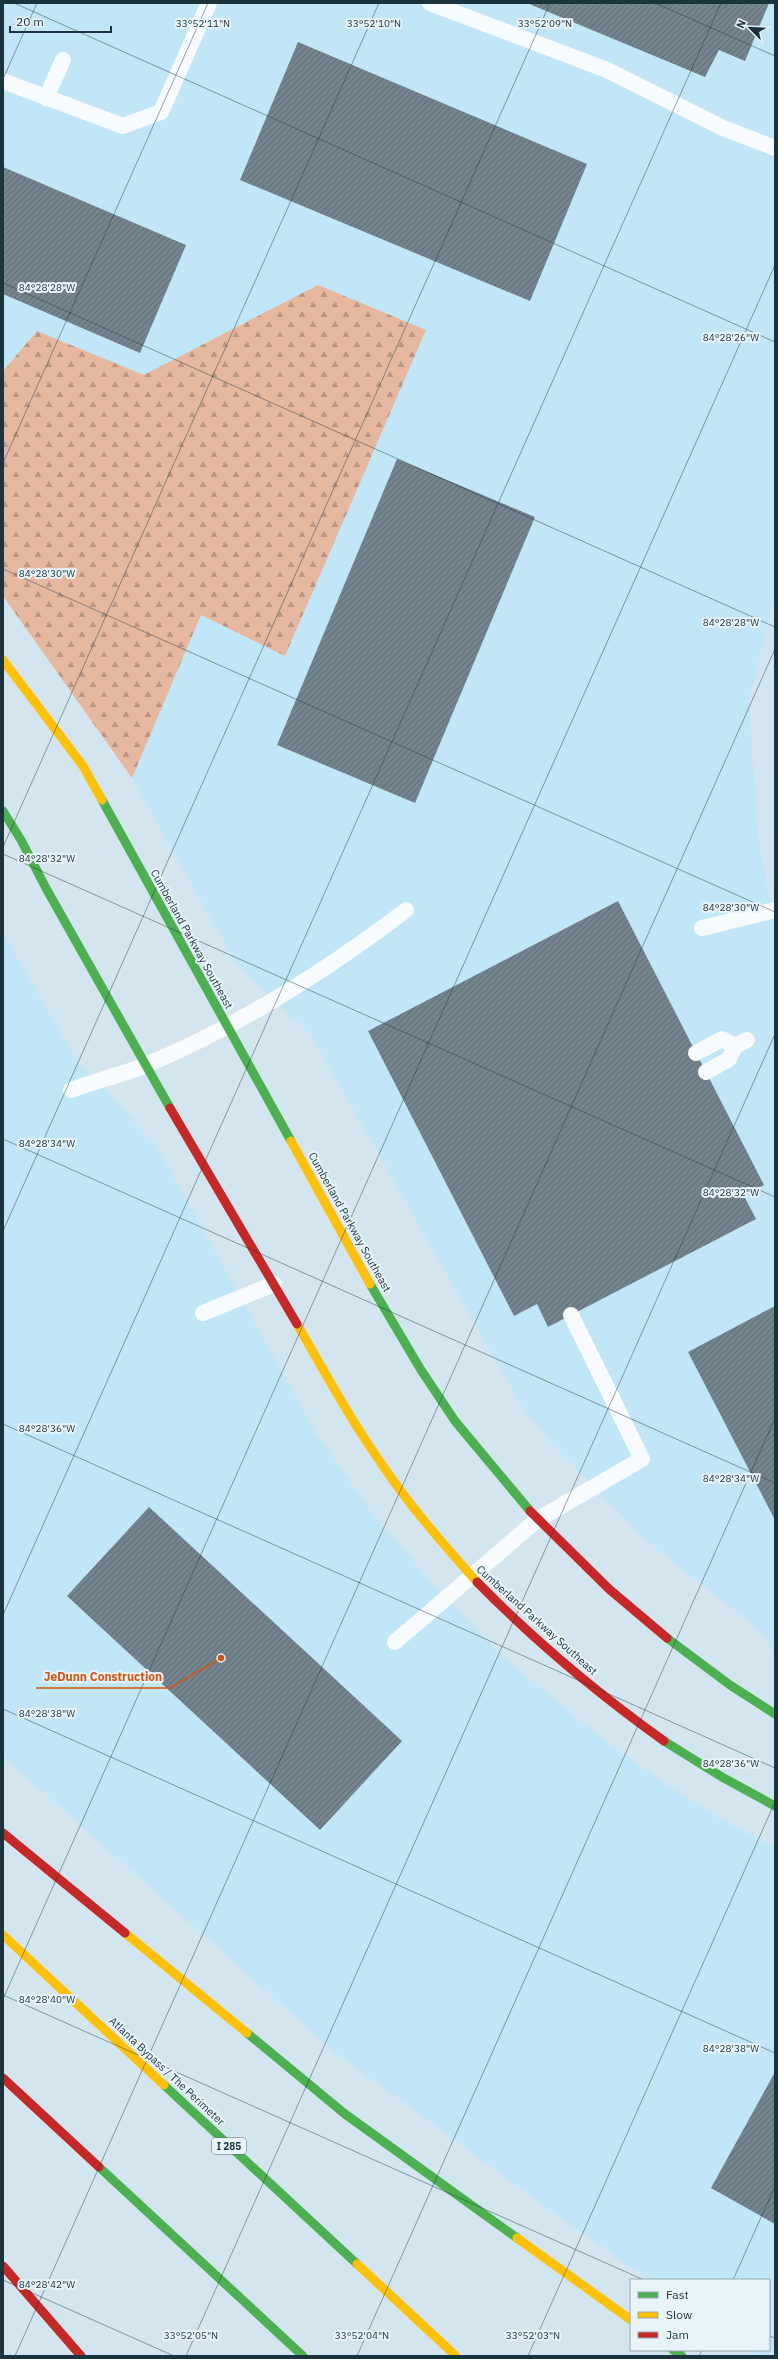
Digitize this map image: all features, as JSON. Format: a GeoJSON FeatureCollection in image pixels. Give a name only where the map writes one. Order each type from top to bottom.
{"type":"FeatureCollection","features":[{"type":"Feature","properties":{"kind":"main road","name":"Cumberland Parkway Southeast"},"geometry":{"type":"LineString","coordinates":[[3,660],[83,766],[379,1299],[421,1369],[466,1436],[537,1520],[580,1565],[630,1610],[681,1651],[775,1714]]}},
{"type":"Feature","properties":{"kind":"main road","name":"Cumberland Parkway Southeast"},"geometry":{"type":"LineString","coordinates":[[3,811],[145,1066],[350,1415],[397,1487],[431,1531],[470,1576],[566,1665],[630,1716],[696,1761],[775,1806]]}},
{"type":"Feature","properties":{"kind":"main road"},"geometry":{"type":"LineString","coordinates":[[3,1833],[345,2114],[630,2319]]}},
{"type":"Feature","properties":{"kind":"main road","name":"Atlanta Bypass / The Perimeter"},"geometry":{"type":"LineString","coordinates":[[3,1935],[456,2356]]}},
{"type":"Feature","properties":{"kind":"main road"},"geometry":{"type":"LineString","coordinates":[[3,2078],[303,2356]]}},
{"type":"Feature","properties":{"kind":"main road"},"geometry":{"type":"LineString","coordinates":[[3,2266],[81,2356]]}},
{"type":"Feature","properties":{"kind":"lane"},"geometry":{"type":"LineString","coordinates":[[3,81],[123,126],[161,112],[209,3]]}},
{"type":"Feature","properties":{"kind":"lane"},"geometry":{"type":"LineString","coordinates":[[430,3],[607,70],[724,128],[775,148]]}},
{"type":"Feature","properties":{"kind":"lane"},"geometry":{"type":"LineString","coordinates":[[46,98],[63,60]]}},
{"type":"Feature","properties":{"kind":"lane"},"geometry":{"type":"LineString","coordinates":[[71,1090],[145,1066],[265,1006],[366,941],[406,910]]}},
{"type":"Feature","properties":{"kind":"lane"},"geometry":{"type":"LineString","coordinates":[[702,928],[775,910]]}},
{"type":"Feature","properties":{"kind":"lane"},"geometry":{"type":"LineString","coordinates":[[696,1053],[722,1039],[741,1043],[729,1059],[706,1072]]}},
{"type":"Feature","properties":{"kind":"lane"},"geometry":{"type":"LineString","coordinates":[[203,1313],[274,1284]]}},
{"type":"Feature","properties":{"kind":"lane"},"geometry":{"type":"LineString","coordinates":[[395,1642],[537,1520],[642,1459],[571,1315]]}},
{"type":"Feature","properties":{"kind":"shaded area"},"geometry":{"type":"Polygon","coordinates":[[[3,3],[775,3],[775,594],[749,701],[758,836],[775,928],[775,1652],[754,1626],[646,1540],[551,1443],[522,1406],[311,1035],[236,963],[132,778],[201,615],[285,656],[318,285],[144,376],[37,331],[3,371],[3,3]]]}},
{"type":"Feature","properties":{"kind":"shaded area"},"geometry":{"type":"Polygon","coordinates":[[[3,933],[76,1059],[156,1145],[316,1433],[373,1514],[436,1587],[502,1656],[599,1736],[664,1783],[722,1820],[775,1847],[775,2356],[757,2356],[750,2351],[770,2351],[770,2279],[648,2279],[549,2209],[335,2052],[3,1756],[3,933]]]}},
{"type":"Feature","properties":{"kind":"green space"},"geometry":{"type":"Polygon","coordinates":[[[318,285],[426,330],[285,656],[201,615],[132,778],[3,596],[3,371],[37,331],[144,375],[318,285]]]}},
{"type":"Feature","properties":{"kind":"building"},"geometry":{"type":"Polygon","coordinates":[[[527,3],[769,3],[745,61],[719,50],[705,77],[527,3]]]}},
{"type":"Feature","properties":{"kind":"building"},"geometry":{"type":"Polygon","coordinates":[[[298,42],[587,164],[530,301],[240,180],[298,42]]]}},
{"type":"Feature","properties":{"kind":"building"},"geometry":{"type":"Polygon","coordinates":[[[3,167],[186,245],[140,353],[3,294],[3,167]]]}},
{"type":"Feature","properties":{"kind":"building"},"geometry":{"type":"Polygon","coordinates":[[[397,459],[535,517],[415,803],[277,745],[397,459]]]}},
{"type":"Feature","properties":{"kind":"building"},"geometry":{"type":"Polygon","coordinates":[[[618,901],[764,1185],[744,1196],[756,1219],[548,1327],[537,1304],[514,1316],[368,1031],[618,901]]]}},
{"type":"Feature","properties":{"kind":"building"},"geometry":{"type":"Polygon","coordinates":[[[775,1306],[775,1520],[688,1352],[775,1306]]]}},
{"type":"Feature","properties":{"kind":"building"},"geometry":{"type":"Polygon","coordinates":[[[149,1507],[402,1741],[320,1830],[67,1596],[149,1507]]]}},
{"type":"Feature","properties":{"kind":"building"},"geometry":{"type":"Polygon","coordinates":[[[775,2072],[775,2224],[711,2188],[775,2072]]]}},
{"type":"Feature","properties":{"kind":"traffic: fast"},"geometry":{"type":"LineString","coordinates":[[102,800],[291,1141]]}},
{"type":"Feature","properties":{"kind":"traffic: fast"},"geometry":{"type":"LineString","coordinates":[[3,811],[21,840],[47,890],[170,1108]]}},
{"type":"Feature","properties":{"kind":"traffic: fast"},"geometry":{"type":"LineString","coordinates":[[370,1284],[421,1370],[455,1421],[530,1511]]}},
{"type":"Feature","properties":{"kind":"traffic: fast"},"geometry":{"type":"LineString","coordinates":[[667,1638],[730,1685],[775,1714]]}},
{"type":"Feature","properties":{"kind":"traffic: fast"},"geometry":{"type":"LineString","coordinates":[[664,1741],[722,1777],[775,1806]]}},
{"type":"Feature","properties":{"kind":"traffic: fast"},"geometry":{"type":"LineString","coordinates":[[247,2033],[345,2114],[517,2238]]}},
{"type":"Feature","properties":{"kind":"traffic: fast"},"geometry":{"type":"LineString","coordinates":[[164,2085],[357,2264]]}},
{"type":"Feature","properties":{"kind":"traffic: fast"},"geometry":{"type":"LineString","coordinates":[[99,2167],[303,2356]]}},
{"type":"Feature","properties":{"kind":"traffic: fast"},"geometry":{"type":"LineString","coordinates":[[674,2351],[682,2356]]}},
{"type":"Feature","properties":{"kind":"traffic: slow"},"geometry":{"type":"LineString","coordinates":[[3,660],[83,766],[102,800]]}},
{"type":"Feature","properties":{"kind":"traffic: slow"},"geometry":{"type":"LineString","coordinates":[[291,1141],[370,1284]]}},
{"type":"Feature","properties":{"kind":"traffic: slow"},"geometry":{"type":"LineString","coordinates":[[297,1324],[348,1412],[392,1479],[427,1524],[477,1582]]}},
{"type":"Feature","properties":{"kind":"traffic: slow"},"geometry":{"type":"LineString","coordinates":[[125,1933],[247,2033]]}},
{"type":"Feature","properties":{"kind":"traffic: slow"},"geometry":{"type":"LineString","coordinates":[[3,1935],[164,2085]]}},
{"type":"Feature","properties":{"kind":"traffic: slow"},"geometry":{"type":"LineString","coordinates":[[517,2238],[630,2319]]}},
{"type":"Feature","properties":{"kind":"traffic: slow"},"geometry":{"type":"LineString","coordinates":[[357,2264],[456,2356]]}},
{"type":"Feature","properties":{"kind":"traffic: jam"},"geometry":{"type":"LineString","coordinates":[[170,1108],[297,1324]]}},
{"type":"Feature","properties":{"kind":"traffic: jam"},"geometry":{"type":"LineString","coordinates":[[530,1511],[609,1589],[667,1638]]}},
{"type":"Feature","properties":{"kind":"traffic: jam"},"geometry":{"type":"LineString","coordinates":[[477,1582],[521,1625],[567,1666],[664,1741]]}},
{"type":"Feature","properties":{"kind":"traffic: jam"},"geometry":{"type":"LineString","coordinates":[[3,1833],[125,1933]]}},
{"type":"Feature","properties":{"kind":"traffic: jam"},"geometry":{"type":"LineString","coordinates":[[3,2078],[99,2167]]}},
{"type":"Feature","properties":{"kind":"traffic: jam"},"geometry":{"type":"LineString","coordinates":[[3,2266],[81,2356]]}},
{"type":"Feature","properties":{"kind":"place","name":"JeDunn Construction"},"geometry":{"type":"Point","coordinates":[221,1658]}}]}
